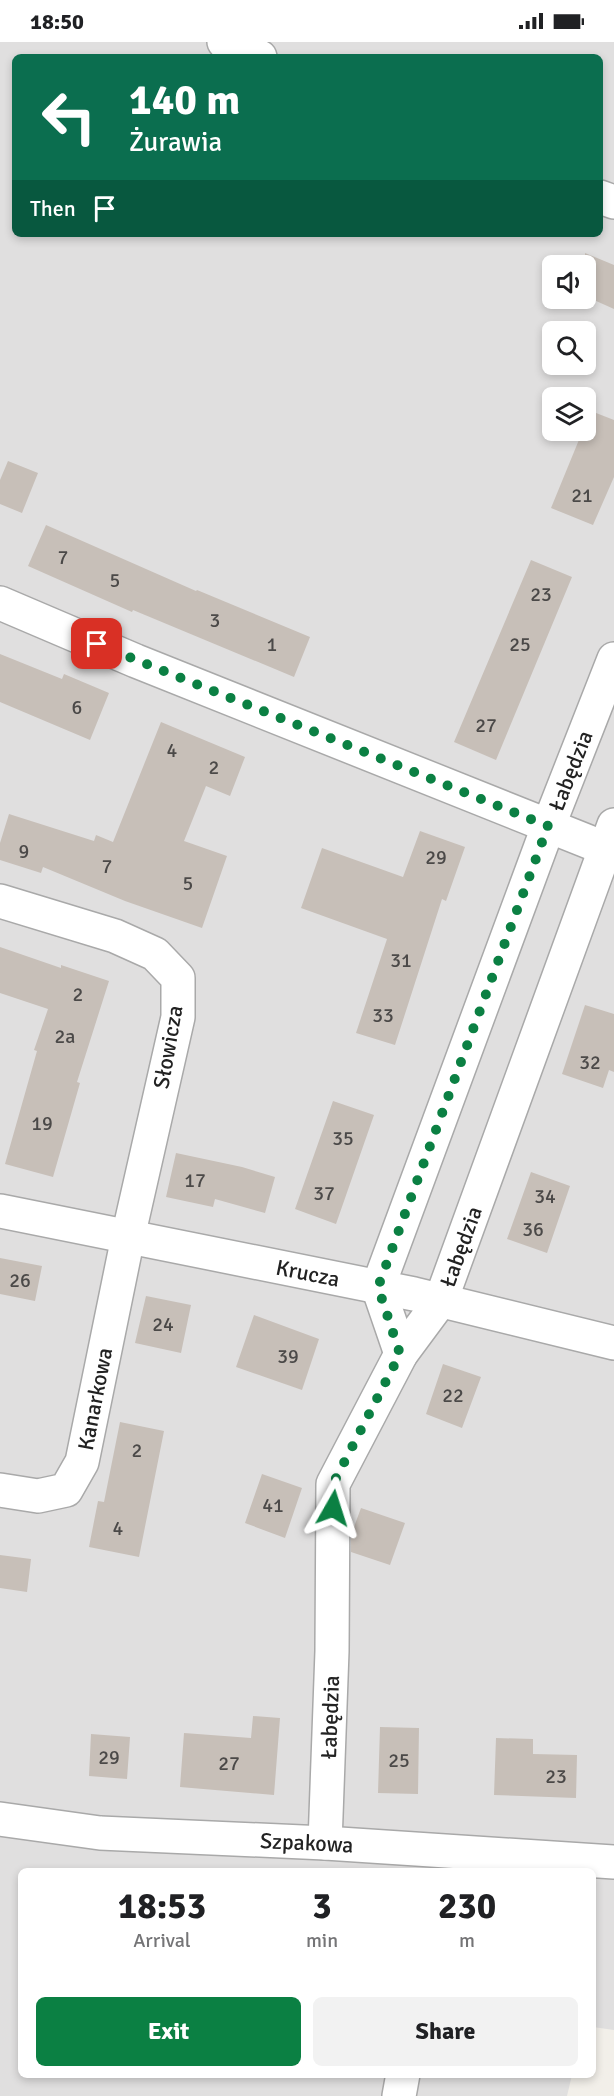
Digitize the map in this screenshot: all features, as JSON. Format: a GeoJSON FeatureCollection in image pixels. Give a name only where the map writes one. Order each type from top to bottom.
{"type":"FeatureCollection","features":[{"type":"Feature","properties":{"kind":"street"},"geometry":{"type":"LineString","coordinates":[[224,42],[253,54]]}},
{"type":"Feature","properties":{"kind":"street"},"geometry":{"type":"LineString","coordinates":[[0,603],[136,661],[548,826],[611,842]]}},
{"type":"Feature","properties":{"kind":"street","name":"Łabędzia"},"geometry":{"type":"LineString","coordinates":[[378,1287],[548,826],[614,659]]}},
{"type":"Feature","properties":{"kind":"street","name":"Łabędzia"},"geometry":{"type":"LineString","coordinates":[[326,1844],[332,1651],[333,1484],[400,1354],[441,1300],[611,842]]}},
{"type":"Feature","properties":{"kind":"street","name":"Słowicza"},"geometry":{"type":"LineString","coordinates":[[0,901],[115,936],[154,954],[178,978],[178,1017],[128,1237]]}},
{"type":"Feature","properties":{"kind":"street","name":"Krucza"},"geometry":{"type":"LineString","coordinates":[[0,1211],[441,1300],[614,1343]]}},
{"type":"Feature","properties":{"kind":"street","name":"Kanarkowa"},"geometry":{"type":"LineString","coordinates":[[0,1490],[38,1496],[66,1490],[82,1462],[128,1237]]}},
{"type":"Feature","properties":{"kind":"street"},"geometry":{"type":"LineString","coordinates":[[378,1287],[400,1354]]}},
{"type":"Feature","properties":{"kind":"street","name":"Szpakowa"},"geometry":{"type":"LineString","coordinates":[[0,1819],[100,1833],[326,1844],[442,1861],[614,1862]]}},
{"type":"Feature","properties":{"kind":"street"},"geometry":{"type":"LineString","coordinates":[[399,2096],[401,2078]]}},
{"type":"Feature","properties":{"kind":"shaded area"},"geometry":{"type":"Polygon","coordinates":[[[0,42],[614,42],[614,2030],[596,2027],[596,1868],[18,1868],[18,2078],[571,2078],[567,2096],[0,2096],[0,42]]]}},
{"type":"Feature","properties":{"kind":"building"},"geometry":{"type":"Polygon","coordinates":[[[596,258],[614,265],[614,309],[596,301],[596,258]]]}},
{"type":"Feature","properties":{"kind":"building"},"geometry":{"type":"Polygon","coordinates":[[[596,413],[614,420],[614,477],[593,525],[551,508],[578,441],[596,441],[596,413]]]}},
{"type":"Feature","properties":{"kind":"building"},"geometry":{"type":"Polygon","coordinates":[[[8,461],[38,473],[22,513],[0,504],[0,480],[8,461]]]}},
{"type":"Feature","properties":{"kind":"building"},"geometry":{"type":"Polygon","coordinates":[[[46,525],[196,591],[310,637],[294,677],[133,610],[132,612],[28,566],[46,525]]]}},
{"type":"Feature","properties":{"kind":"building"},"geometry":{"type":"Polygon","coordinates":[[[531,560],[572,577],[496,760],[454,742],[531,560]]]}},
{"type":"Feature","properties":{"kind":"building"},"geometry":{"type":"Polygon","coordinates":[[[0,654],[62,679],[64,674],[109,693],[90,740],[0,702],[0,654]]]}},
{"type":"Feature","properties":{"kind":"building"},"geometry":{"type":"Polygon","coordinates":[[[161,722],[245,757],[230,796],[206,786],[184,841],[227,856],[202,928],[125,901],[43,867],[41,873],[0,860],[0,843],[9,814],[94,841],[96,835],[113,842],[161,722]]]}},
{"type":"Feature","properties":{"kind":"building"},"geometry":{"type":"Polygon","coordinates":[[[420,831],[465,847],[446,901],[442,899],[395,1045],[356,1033],[387,939],[301,908],[322,848],[403,877],[420,831]]]}},
{"type":"Feature","properties":{"kind":"building"},"geometry":{"type":"Polygon","coordinates":[[[0,947],[61,968],[61,965],[109,981],[77,1082],[80,1083],[53,1177],[5,1164],[37,1051],[34,1050],[48,1009],[0,993],[0,947]]]}},
{"type":"Feature","properties":{"kind":"building"},"geometry":{"type":"Polygon","coordinates":[[[585,1005],[614,1014],[614,1072],[609,1070],[603,1088],[562,1074],[585,1005]]]}},
{"type":"Feature","properties":{"kind":"building"},"geometry":{"type":"Polygon","coordinates":[[[333,1101],[374,1115],[336,1224],[295,1209],[333,1101]]]}},
{"type":"Feature","properties":{"kind":"building"},"geometry":{"type":"Polygon","coordinates":[[[176,1153],[242,1167],[275,1177],[265,1213],[215,1199],[213,1207],[166,1197],[176,1153]]]}},
{"type":"Feature","properties":{"kind":"building"},"geometry":{"type":"Polygon","coordinates":[[[531,1172],[570,1186],[547,1253],[507,1239],[531,1172]]]}},
{"type":"Feature","properties":{"kind":"building"},"geometry":{"type":"Polygon","coordinates":[[[0,1258],[42,1266],[35,1301],[0,1294],[0,1258]]]}},
{"type":"Feature","properties":{"kind":"building"},"geometry":{"type":"Polygon","coordinates":[[[146,1296],[191,1305],[181,1353],[135,1343],[146,1296]]]}},
{"type":"Feature","properties":{"kind":"building"},"geometry":{"type":"Polygon","coordinates":[[[254,1315],[319,1339],[302,1390],[236,1367],[254,1315]]]}},
{"type":"Feature","properties":{"kind":"building"},"geometry":{"type":"Polygon","coordinates":[[[443,1364],[481,1377],[462,1428],[426,1414],[443,1364]]]}},
{"type":"Feature","properties":{"kind":"building"},"geometry":{"type":"Polygon","coordinates":[[[120,1422],[164,1431],[139,1557],[89,1547],[98,1501],[104,1502],[120,1422]]]}},
{"type":"Feature","properties":{"kind":"building"},"geometry":{"type":"Polygon","coordinates":[[[262,1474],[302,1488],[285,1538],[245,1523],[262,1474]]]}},
{"type":"Feature","properties":{"kind":"building"},"geometry":{"type":"Polygon","coordinates":[[[361,1508],[405,1523],[390,1565],[351,1552],[351,1535],[361,1508]]]}},
{"type":"Feature","properties":{"kind":"building"},"geometry":{"type":"Polygon","coordinates":[[[0,1555],[31,1559],[27,1592],[0,1588],[0,1555]]]}},
{"type":"Feature","properties":{"kind":"building"},"geometry":{"type":"Polygon","coordinates":[[[253,1716],[280,1718],[274,1795],[180,1787],[184,1733],[251,1738],[253,1716]]]}},
{"type":"Feature","properties":{"kind":"building"},"geometry":{"type":"Polygon","coordinates":[[[380,1727],[419,1728],[418,1794],[378,1793],[380,1727]]]}},
{"type":"Feature","properties":{"kind":"building"},"geometry":{"type":"Polygon","coordinates":[[[91,1734],[130,1737],[127,1779],[89,1776],[91,1734]]]}},
{"type":"Feature","properties":{"kind":"building"},"geometry":{"type":"Polygon","coordinates":[[[496,1738],[533,1739],[533,1754],[577,1755],[576,1798],[494,1795],[496,1738]]]}},
{"type":"Feature","properties":{"kind":"route"},"geometry":{"type":"LineString","coordinates":[[97,644],[548,826],[378,1287],[400,1354],[333,1484],[333,1508]]}}]}
